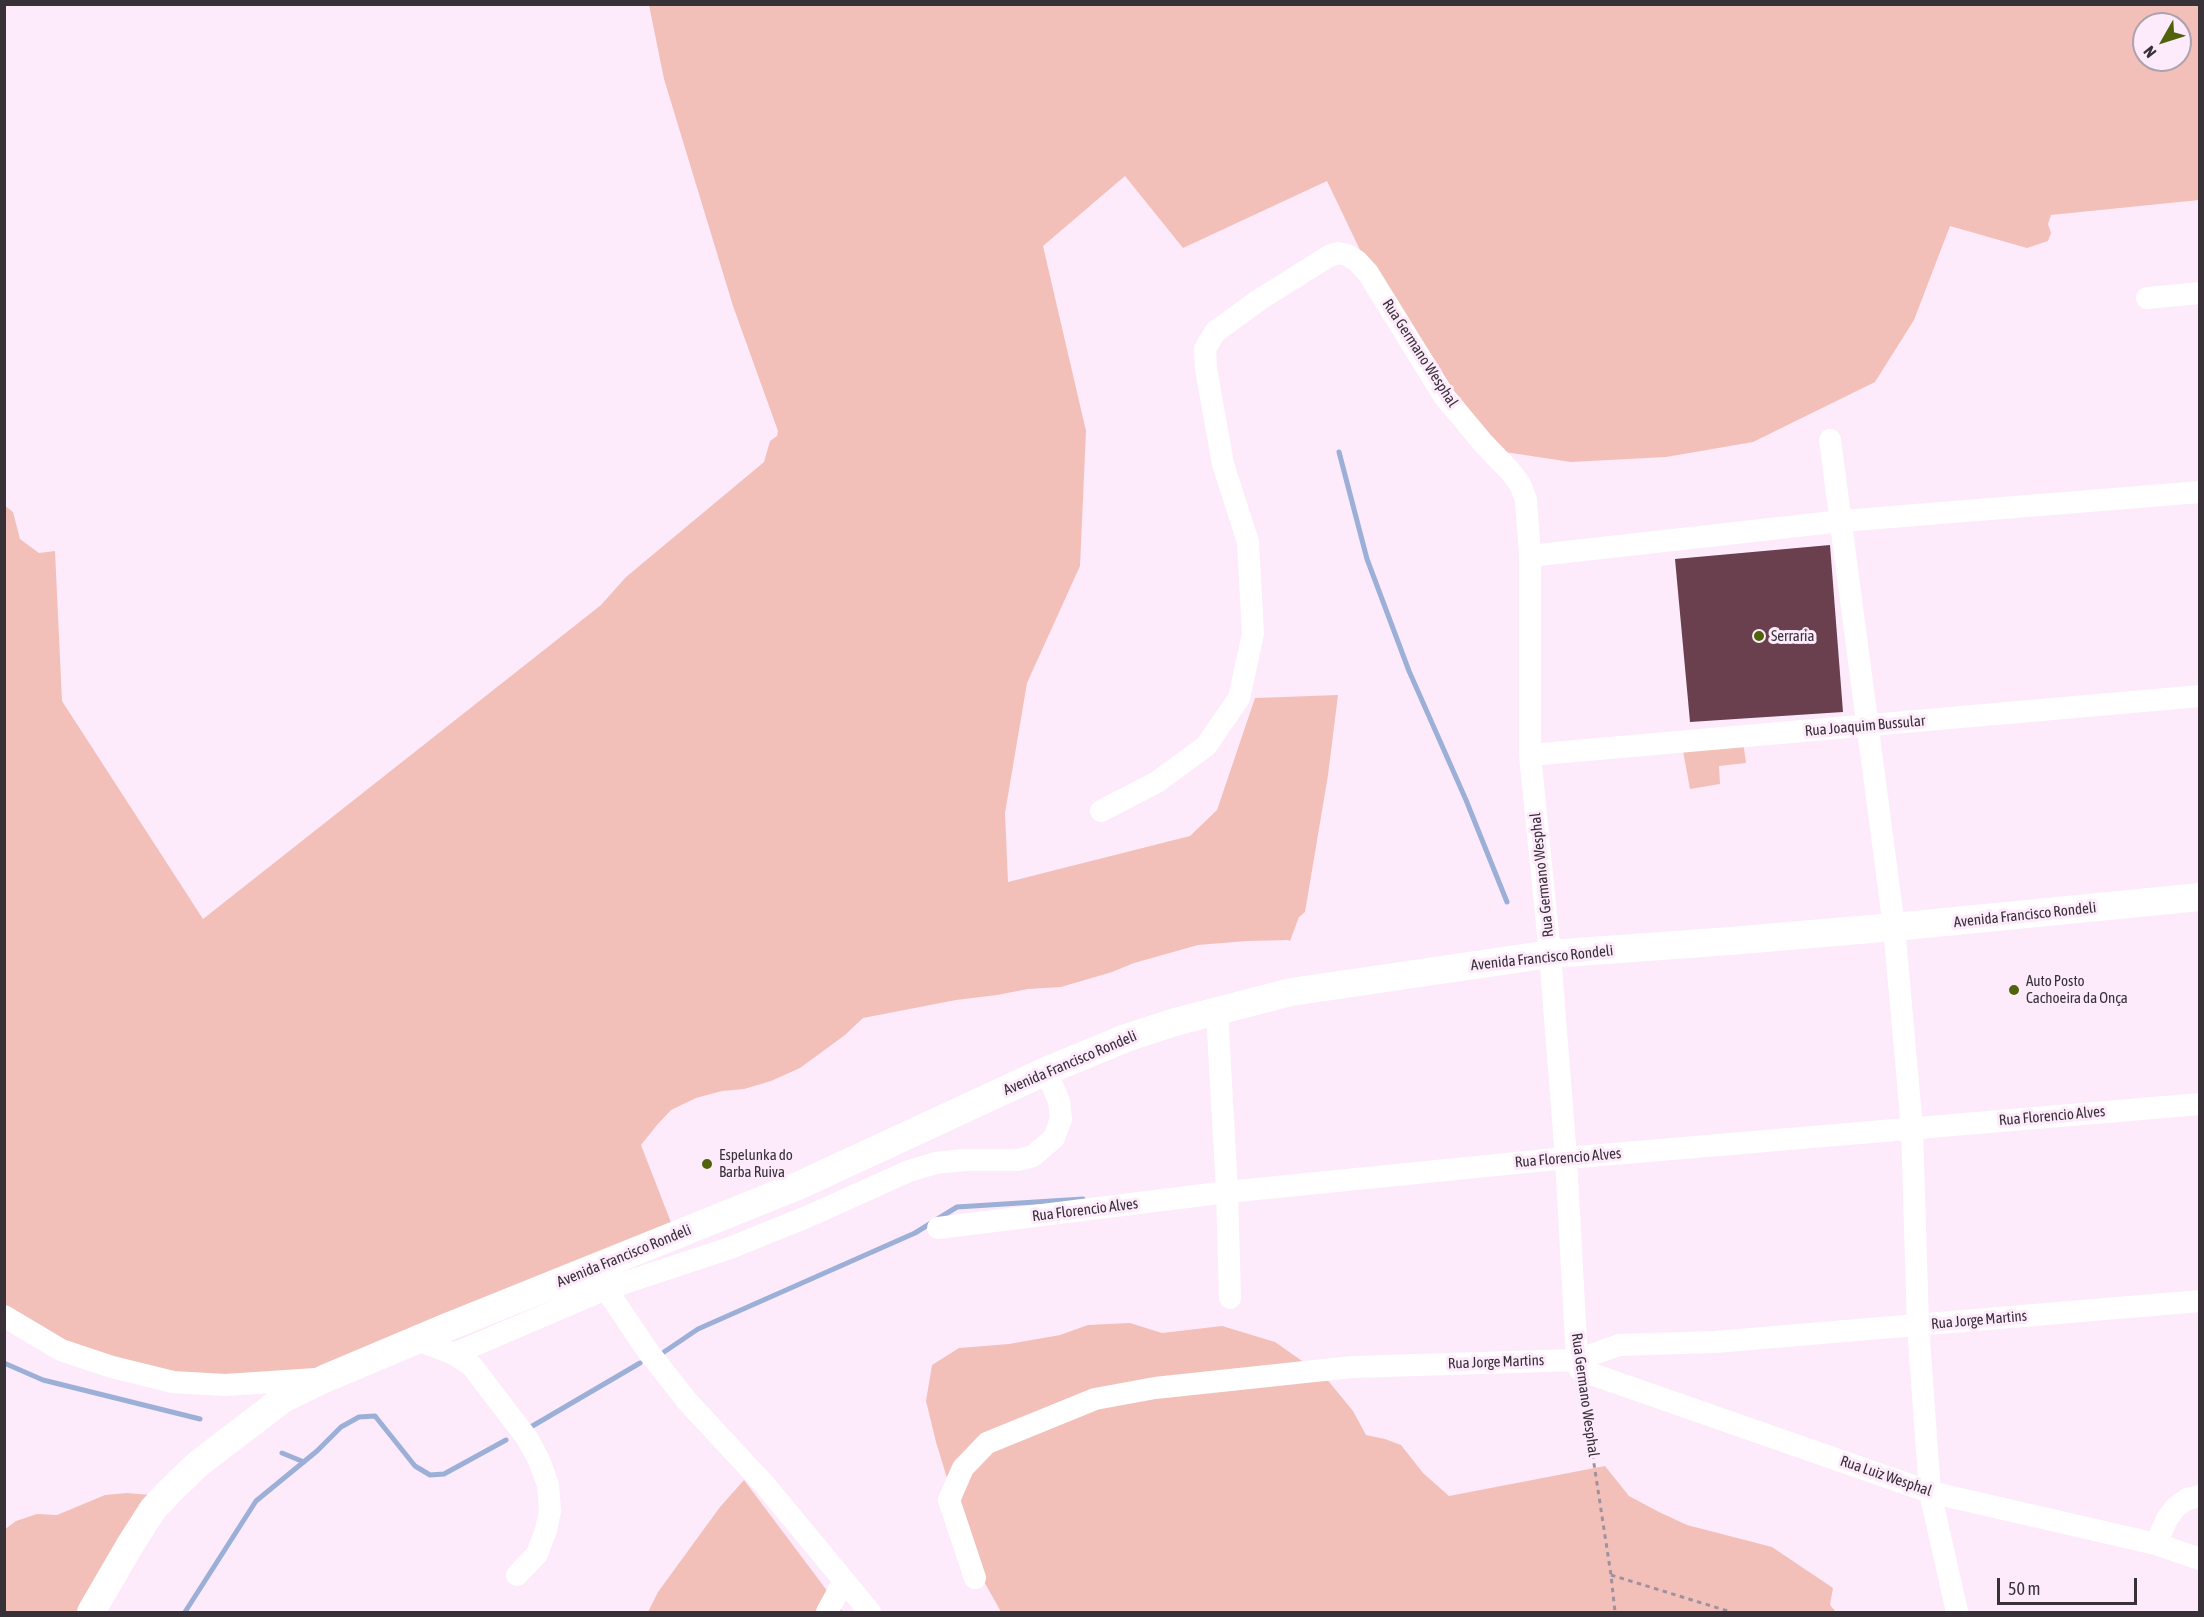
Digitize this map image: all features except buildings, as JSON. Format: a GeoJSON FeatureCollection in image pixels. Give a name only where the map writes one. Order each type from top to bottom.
{"type":"FeatureCollection","features":[{"type":"Feature","properties":{"kind":"main road","name":"Avenida Francisco Rondeli"},"geometry":{"type":"LineString","coordinates":[[91,1612],[153,1509],[198,1464],[283,1399],[417,1340],[801,1185],[1046,1071],[1126,1038],[1217,1011],[1291,993],[1550,954],[1730,942],[2199,897]]}},
{"type":"Feature","properties":{"kind":"street","name":"Rua Germano Wesphal"},"geometry":{"type":"LineString","coordinates":[[1101,811],[1157,782],[1206,746],[1239,698],[1253,634],[1248,542],[1223,464],[1206,369],[1205,348],[1215,332],[1259,300],[1329,256],[1338,253],[1347,255],[1357,261],[1368,273],[1444,396],[1520,484],[1526,500],[1530,556],[1530,755],[1550,954],[1566,1158],[1578,1365]]}},
{"type":"Feature","properties":{"kind":"street"},"geometry":{"type":"LineString","coordinates":[[2148,298],[2199,293]]}},
{"type":"Feature","properties":{"kind":"street"},"geometry":{"type":"LineString","coordinates":[[1830,440],[1894,927],[1912,1128],[1918,1326],[1930,1492],[1957,1612]]}},
{"type":"Feature","properties":{"kind":"street"},"geometry":{"type":"LineString","coordinates":[[1530,556],[1842,520],[2199,492]]}},
{"type":"Feature","properties":{"kind":"street","name":"Rua Joaquim Bussular"},"geometry":{"type":"LineString","coordinates":[[1530,755],[2199,696]]}},
{"type":"Feature","properties":{"kind":"street"},"geometry":{"type":"LineString","coordinates":[[1217,1011],[1230,1298]]}},
{"type":"Feature","properties":{"kind":"street"},"geometry":{"type":"LineString","coordinates":[[454,1354],[606,1289],[730,1248],[810,1216],[909,1171],[936,1163],[964,1160],[1018,1160],[1033,1156],[1054,1138],[1061,1119],[1059,1101],[1046,1071]]}},
{"type":"Feature","properties":{"kind":"street","name":"Rua Florencio Alves"},"geometry":{"type":"LineString","coordinates":[[938,1228],[1227,1192],[1566,1158],[2199,1104]]}},
{"type":"Feature","properties":{"kind":"street"},"geometry":{"type":"LineString","coordinates":[[606,1289],[647,1350],[687,1401],[765,1485],[870,1612]]}},
{"type":"Feature","properties":{"kind":"street","name":"Rua Jorge Martins"},"geometry":{"type":"LineString","coordinates":[[975,1578],[949,1500],[963,1468],[987,1443],[1095,1399],[1155,1389],[1352,1368],[1578,1365],[1619,1345],[1715,1342],[2199,1301]]}},
{"type":"Feature","properties":{"kind":"street"},"geometry":{"type":"LineString","coordinates":[[4,1316],[61,1350],[174,1382],[225,1384],[324,1379]]}},
{"type":"Feature","properties":{"kind":"street"},"geometry":{"type":"LineString","coordinates":[[417,1340],[454,1354],[472,1366],[527,1438],[539,1460],[548,1485],[550,1511],[537,1554],[517,1575]]}},
{"type":"Feature","properties":{"kind":"street","name":"Rua Luiz Wesphal"},"geometry":{"type":"LineString","coordinates":[[1578,1365],[1930,1492],[2156,1544],[2199,1558]]}},
{"type":"Feature","properties":{"kind":"street"},"geometry":{"type":"LineString","coordinates":[[2156,1544],[2167,1519],[2175,1508],[2187,1498],[2199,1496]]}},
{"type":"Feature","properties":{"kind":"street"},"geometry":{"type":"LineString","coordinates":[[827,1612],[844,1581]]}},
{"type":"Feature","properties":{"kind":"path","name":"Rua Germano Wesphal"},"geometry":{"type":"LineString","coordinates":[[1578,1365],[1615,1612]]}},
{"type":"Feature","properties":{"kind":"path"},"geometry":{"type":"LineString","coordinates":[[1611,1575],[1731,1612]]}},
{"type":"Feature","properties":{"kind":"shaded area"},"geometry":{"type":"Polygon","coordinates":[[[649,5],[2199,5],[2199,200],[2051,215],[2048,224],[2051,233],[2048,241],[2027,248],[1950,226],[1914,320],[1875,382],[1753,442],[1666,457],[1571,462],[1485,449],[1381,294],[1327,181],[1183,248],[1125,176],[1043,246],[1086,431],[1080,566],[1027,683],[1005,813],[1008,882],[1190,836],[1217,810],[1255,698],[1338,695],[1328,775],[1305,912],[1299,917],[1290,941],[1247,941],[1198,945],[1061,987],[1028,989],[956,1000],[863,1018],[845,1035],[800,1068],[771,1081],[744,1089],[722,1091],[696,1098],[671,1110],[657,1125],[641,1145],[672,1225],[302,1382],[91,1366],[5,1308],[4,505],[13,512],[20,539],[39,553],[55,551],[62,701],[203,919],[601,605],[626,577],[764,462],[770,441],[777,436],[778,431],[733,306],[664,79],[649,5]]]}},
{"type":"Feature","properties":{"kind":"shaded area"},"geometry":{"type":"Polygon","coordinates":[[[1743,741],[1746,763],[1719,766],[1720,784],[1690,789],[1683,751],[1743,741]]]}},
{"type":"Feature","properties":{"kind":"shaded area"},"geometry":{"type":"Polygon","coordinates":[[[1130,1323],[1162,1333],[1222,1326],[1275,1342],[1325,1377],[1353,1411],[1366,1435],[1401,1445],[1423,1473],[1449,1496],[1605,1466],[1629,1496],[1659,1512],[1687,1525],[1772,1547],[1833,1588],[1830,1605],[1836,1612],[1001,1612],[972,1560],[936,1442],[926,1401],[932,1365],[959,1348],[1009,1344],[1060,1335],[1088,1325],[1130,1323]]]}},
{"type":"Feature","properties":{"kind":"shaded area"},"geometry":{"type":"Polygon","coordinates":[[[744,1480],[843,1612],[648,1612],[658,1592],[720,1507],[744,1480]]]}},
{"type":"Feature","properties":{"kind":"shaded area"},"geometry":{"type":"Polygon","coordinates":[[[127,1493],[163,1496],[95,1612],[5,1612],[4,1530],[16,1521],[37,1514],[57,1515],[105,1495],[127,1493]]]}},
{"type":"Feature","properties":{"kind":"waterway"},"geometry":{"type":"LineString","coordinates":[[1339,452],[1367,559],[1409,671],[1466,800],[1507,902]]}},
{"type":"Feature","properties":{"kind":"waterway"},"geometry":{"type":"LineString","coordinates":[[664,1352],[698,1329],[915,1233],[957,1207],[1083,1199]]}},
{"type":"Feature","properties":{"kind":"waterway"},"geometry":{"type":"LineString","coordinates":[[4,1363],[43,1380],[200,1419]]}},
{"type":"Feature","properties":{"kind":"waterway"},"geometry":{"type":"LineString","coordinates":[[529,1428],[640,1363]]}},
{"type":"Feature","properties":{"kind":"waterway"},"geometry":{"type":"LineString","coordinates":[[185,1612],[256,1501],[317,1451],[341,1427],[359,1417],[375,1416],[415,1466],[430,1475],[444,1474],[506,1440]]}},
{"type":"Feature","properties":{"kind":"waterway"},"geometry":{"type":"LineString","coordinates":[[282,1453],[304,1462]]}},
{"type":"Feature","properties":{"kind":"place","name":"Serraria"},"geometry":{"type":"Point","coordinates":[1759,636]}},
{"type":"Feature","properties":{"kind":"place","name":"Auto Posto Cachoeira da Onça"},"geometry":{"type":"Point","coordinates":[2014,990]}},
{"type":"Feature","properties":{"kind":"place","name":"Espelunka do Barba Ruiva"},"geometry":{"type":"Point","coordinates":[707,1164]}}]}
